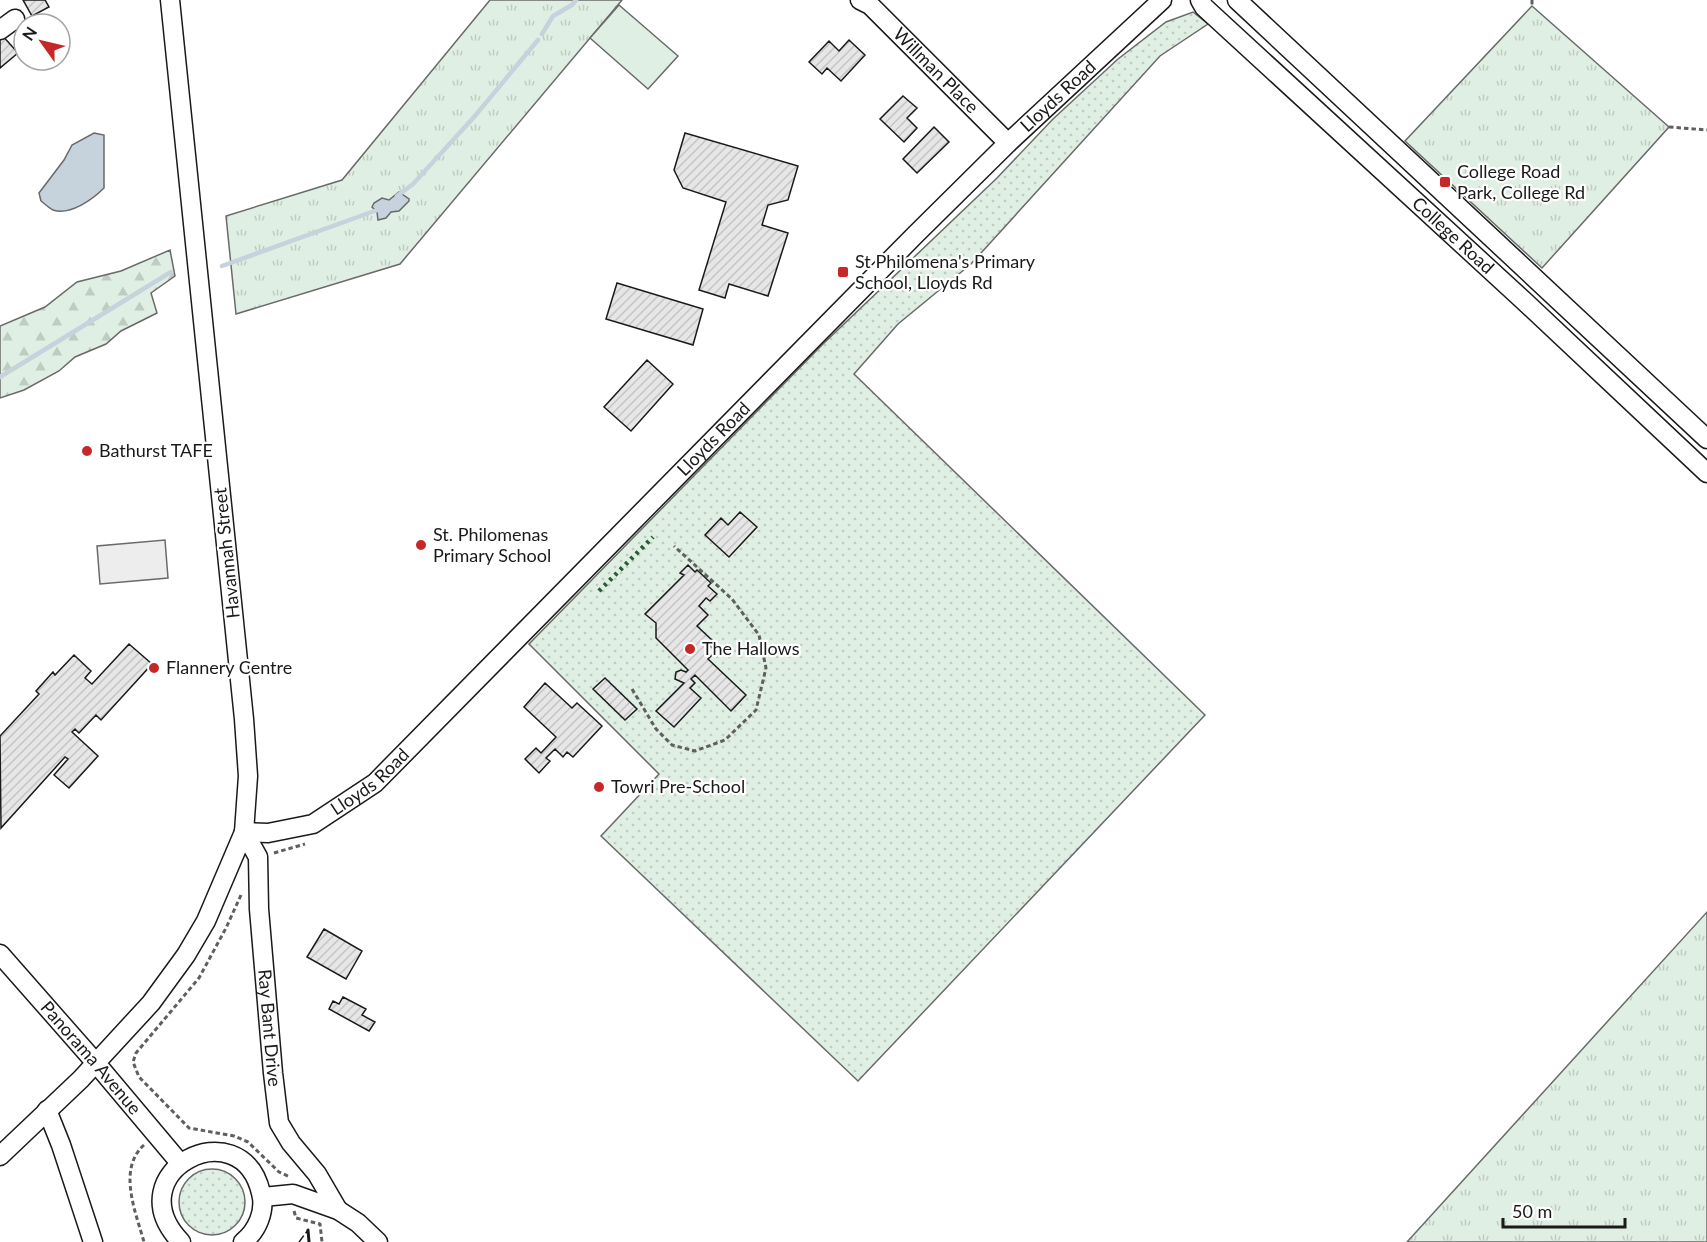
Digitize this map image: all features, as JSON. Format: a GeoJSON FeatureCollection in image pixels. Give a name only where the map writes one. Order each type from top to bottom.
{"type":"FeatureCollection","features":[{"type":"Feature","properties":{"kind":"street","name":"Havannah Street"},"geometry":{"type":"LineString","coordinates":[[0,1156],[81,1079],[151,1003],[186,955],[206,921],[244,832],[248,776],[244,719],[170,0]]}},
{"type":"Feature","properties":{"kind":"street","name":"Willman Place"},"geometry":{"type":"LineString","coordinates":[[860,0],[870,5],[1008,143]]}},
{"type":"Feature","properties":{"kind":"street","name":"Lloyds Road"},"geometry":{"type":"LineString","coordinates":[[244,832],[268,832],[313,824],[375,783],[582,571],[1008,143],[1162,0]]}},
{"type":"Feature","properties":{"kind":"street","name":"College Road"},"geometry":{"type":"LineString","coordinates":[[1200,0],[1204,7],[1523,300],[1707,473]]}},
{"type":"Feature","properties":{"kind":"street","name":"College Road"},"geometry":{"type":"LineString","coordinates":[[1237,0],[1707,439]]}},
{"type":"Feature","properties":{"kind":"street","name":"Ray Bant Drive"},"geometry":{"type":"LineString","coordinates":[[244,832],[258,857],[259,909],[279,1123],[291,1143],[316,1174],[338,1210]]}},
{"type":"Feature","properties":{"kind":"street","name":"Panorama Avenue"},"geometry":{"type":"LineString","coordinates":[[0,954],[180,1163]]}},
{"type":"Feature","properties":{"kind":"street"},"geometry":{"type":"LineString","coordinates":[[47,1110],[93,1242]]}},
{"type":"Feature","properties":{"kind":"street"},"geometry":{"type":"LineString","coordinates":[[181,1242],[171,1232],[164,1219],[162,1204],[164,1189],[170,1175],[180,1163],[193,1155],[208,1152],[224,1153],[238,1159],[250,1169],[258,1182],[262,1197],[262,1211],[257,1225],[243,1242]]}},
{"type":"Feature","properties":{"kind":"street","name":"Ray Bant Drive"},"geometry":{"type":"LineString","coordinates":[[262,1197],[293,1194],[338,1210],[358,1223],[378,1242]]}},
{"type":"Feature","properties":{"kind":"path"},"geometry":{"type":"LineString","coordinates":[[1532,0],[1532,6]]}},
{"type":"Feature","properties":{"kind":"path"},"geometry":{"type":"LineString","coordinates":[[1669,127],[1707,130]]}},
{"type":"Feature","properties":{"kind":"path"},"geometry":{"type":"LineString","coordinates":[[632,689],[656,729],[672,745],[695,751],[725,740],[756,710],[766,668],[759,635],[732,599],[674,546]]}},
{"type":"Feature","properties":{"kind":"path"},"geometry":{"type":"LineString","coordinates":[[258,864],[271,854],[307,844]]}},
{"type":"Feature","properties":{"kind":"path"},"geometry":{"type":"LineString","coordinates":[[176,1115],[139,1077],[133,1062],[136,1053],[199,978],[243,890]]}},
{"type":"Feature","properties":{"kind":"path"},"geometry":{"type":"LineString","coordinates":[[140,1148],[134,1156],[130,1176],[131,1197],[144,1242]]}},
{"type":"Feature","properties":{"kind":"path"},"geometry":{"type":"LineString","coordinates":[[293,1207],[296,1218],[320,1224],[322,1242]]}},
{"type":"Feature","properties":{"kind":"green space"},"geometry":{"type":"Polygon","coordinates":[[[490,0],[622,0],[400,264],[236,314],[226,216],[342,180],[490,0]]]}},
{"type":"Feature","properties":{"kind":"green space"},"geometry":{"type":"Polygon","coordinates":[[[619,5],[678,56],[648,89],[590,38],[619,5]]]}},
{"type":"Feature","properties":{"kind":"green space"},"geometry":{"type":"Polygon","coordinates":[[[1532,6],[1669,127],[1542,268],[1405,141],[1532,6]]]}},
{"type":"Feature","properties":{"kind":"green space"},"geometry":{"type":"Polygon","coordinates":[[[1193,12],[1208,24],[1160,56],[971,264],[898,324],[854,374],[1205,715],[858,1081],[601,836],[659,774],[529,644],[823,344],[997,178],[1053,119],[1118,59],[1166,22],[1193,12]]]}},
{"type":"Feature","properties":{"kind":"green space"},"geometry":{"type":"Polygon","coordinates":[[[170,250],[175,276],[151,293],[157,313],[121,331],[106,344],[75,357],[59,371],[24,390],[0,398],[0,326],[45,307],[77,282],[121,271],[170,250]]]}},
{"type":"Feature","properties":{"kind":"green space"},"geometry":{"type":"Polygon","coordinates":[[[1707,912],[1707,1242],[1407,1242],[1707,912]]]}},
{"type":"Feature","properties":{"kind":"green space"},"geometry":{"type":"Polygon","coordinates":[[[212,1169],[225,1172],[235,1179],[242,1189],[245,1202],[242,1215],[235,1225],[225,1232],[212,1235],[199,1232],[189,1225],[182,1215],[179,1202],[182,1189],[189,1179],[199,1172],[212,1169]]]}},
{"type":"Feature","properties":{"kind":"shaded area"},"geometry":{"type":"Polygon","coordinates":[[[94,133],[104,135],[104,188],[74,209],[53,210],[41,201],[39,193],[64,160],[72,145],[94,133]]]}},
{"type":"Feature","properties":{"kind":"shaded area"},"geometry":{"type":"Polygon","coordinates":[[[399,192],[409,201],[399,211],[391,212],[386,218],[378,220],[377,212],[372,207],[374,203],[382,198],[389,200],[399,192]]]}},
{"type":"Feature","properties":{"kind":"shaded area"},"geometry":{"type":"Polygon","coordinates":[[[165,540],[168,578],[100,584],[97,546],[165,540]]]}},
{"type":"Feature","properties":{"kind":"building"},"geometry":{"type":"Polygon","coordinates":[[[23,0],[45,0],[49,7],[40,12],[30,12],[23,0]]]}},
{"type":"Feature","properties":{"kind":"building"},"geometry":{"type":"Polygon","coordinates":[[[0,33],[12,46],[12,58],[0,68],[0,33]]]}},
{"type":"Feature","properties":{"kind":"building"},"geometry":{"type":"Polygon","coordinates":[[[849,40],[865,55],[841,81],[827,68],[822,74],[809,62],[829,41],[839,51],[849,40]]]}},
{"type":"Feature","properties":{"kind":"building"},"geometry":{"type":"Polygon","coordinates":[[[903,96],[917,108],[907,118],[917,128],[904,142],[880,119],[903,96]]]}},
{"type":"Feature","properties":{"kind":"building"},"geometry":{"type":"Polygon","coordinates":[[[934,127],[949,142],[917,173],[903,159],[934,127]]]}},
{"type":"Feature","properties":{"kind":"building"},"geometry":{"type":"Polygon","coordinates":[[[685,133],[798,166],[788,200],[768,205],[762,225],[788,233],[768,296],[729,284],[725,298],[699,290],[726,202],[683,188],[674,170],[685,133]]]}},
{"type":"Feature","properties":{"kind":"building"},"geometry":{"type":"Polygon","coordinates":[[[617,283],[703,309],[693,345],[606,319],[617,283]]]}},
{"type":"Feature","properties":{"kind":"building"},"geometry":{"type":"Polygon","coordinates":[[[647,360],[673,384],[631,431],[604,407],[647,360]]]}},
{"type":"Feature","properties":{"kind":"building"},"geometry":{"type":"Polygon","coordinates":[[[740,512],[757,527],[729,557],[705,535],[721,518],[728,525],[740,512]]]}},
{"type":"Feature","properties":{"kind":"building","name":"The Hallows"},"geometry":{"type":"Polygon","coordinates":[[[688,565],[711,583],[708,586],[717,594],[710,601],[706,598],[699,606],[708,615],[697,626],[714,642],[710,646],[716,651],[708,659],[746,695],[731,711],[695,675],[691,679],[695,683],[690,688],[701,698],[674,727],[656,711],[684,683],[675,679],[676,672],[688,670],[656,638],[656,623],[645,614],[684,575],[680,573],[688,565]]]}},
{"type":"Feature","properties":{"kind":"building"},"geometry":{"type":"Polygon","coordinates":[[[129,644],[152,664],[101,720],[96,715],[79,733],[75,729],[72,732],[98,756],[69,788],[54,775],[68,759],[65,757],[1,828],[0,736],[39,694],[36,691],[53,672],[55,675],[74,655],[91,671],[85,678],[92,684],[129,644]]]}},
{"type":"Feature","properties":{"kind":"building"},"geometry":{"type":"Polygon","coordinates":[[[605,678],[637,709],[625,720],[593,689],[605,678]]]}},
{"type":"Feature","properties":{"kind":"building","name":"Towri Pre-School"},"geometry":{"type":"Polygon","coordinates":[[[545,683],[572,708],[577,703],[602,726],[573,757],[567,752],[563,757],[555,749],[546,758],[550,761],[539,773],[525,759],[536,748],[541,753],[556,737],[524,707],[545,683]]]}},
{"type":"Feature","properties":{"kind":"building"},"geometry":{"type":"Polygon","coordinates":[[[324,929],[362,951],[346,979],[307,957],[324,929]]]}},
{"type":"Feature","properties":{"kind":"building"},"geometry":{"type":"Polygon","coordinates":[[[343,997],[366,1009],[362,1015],[375,1022],[369,1031],[329,1009],[333,1001],[339,1004],[343,997]]]}},
{"type":"Feature","properties":{"kind":"waterway"},"geometry":{"type":"LineString","coordinates":[[542,34],[553,16],[572,5],[576,0]]}},
{"type":"Feature","properties":{"kind":"waterway"},"geometry":{"type":"LineString","coordinates":[[397,196],[413,184],[474,117],[538,40]]}},
{"type":"Feature","properties":{"kind":"waterway"},"geometry":{"type":"LineString","coordinates":[[222,266],[380,209]]}},
{"type":"Feature","properties":{"kind":"waterway"},"geometry":{"type":"LineString","coordinates":[[0,377],[171,272]]}},
{"type":"Feature","properties":{"kind":"hedge"},"geometry":{"type":"LineString","coordinates":[[599,591],[653,537]]}},
{"type":"Feature","properties":{"kind":"fence"},"geometry":{"type":"LineString","coordinates":[[299,1242],[308,1230]]}},
{"type":"Feature","properties":{"kind":"wall"},"geometry":{"type":"LineString","coordinates":[[308,1230],[309,1242]]}},
{"type":"Feature","properties":{"kind":"place","name":"College Road Park, College Rd"},"geometry":{"type":"Point","coordinates":[1445,182]}},
{"type":"Feature","properties":{"kind":"place","name":"St Philomena's Primary School, Lloyds Rd"},"geometry":{"type":"Point","coordinates":[843,272]}},
{"type":"Feature","properties":{"kind":"place","name":"Bathurst TAFE"},"geometry":{"type":"Point","coordinates":[87,451]}},
{"type":"Feature","properties":{"kind":"place","name":"St. Philomenas Primary School"},"geometry":{"type":"Point","coordinates":[421,545]}},
{"type":"Feature","properties":{"kind":"place","name":"The Hallows"},"geometry":{"type":"Point","coordinates":[690,649]}},
{"type":"Feature","properties":{"kind":"place","name":"Flannery Centre"},"geometry":{"type":"Point","coordinates":[154,668]}},
{"type":"Feature","properties":{"kind":"place","name":"Towri Pre-School"},"geometry":{"type":"Point","coordinates":[599,787]}}]}
